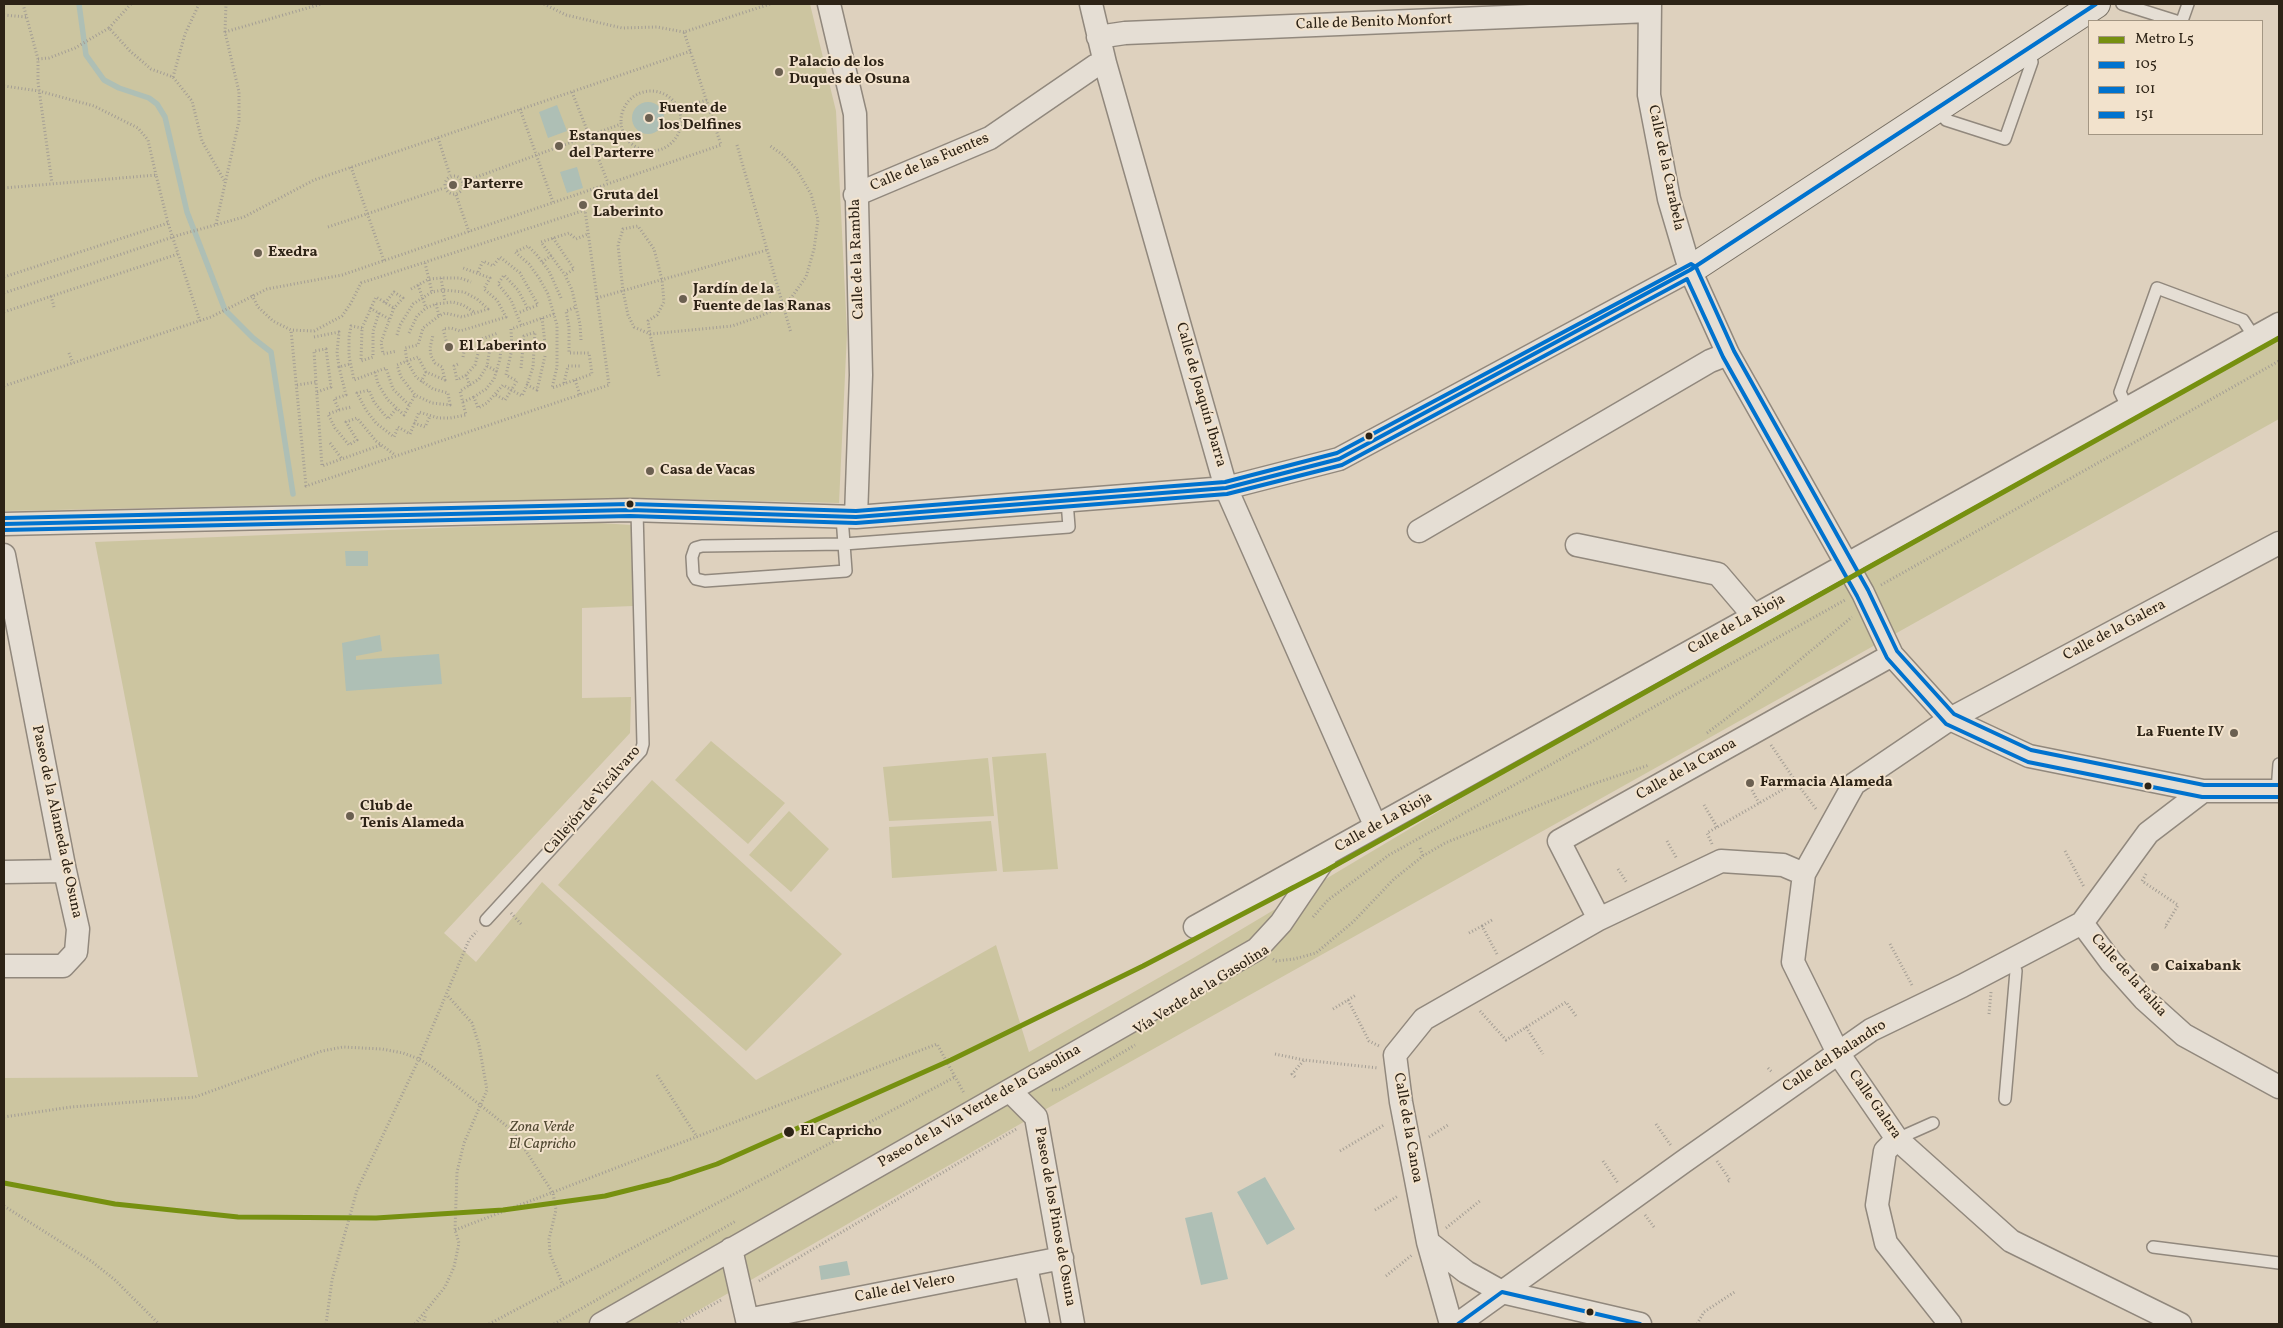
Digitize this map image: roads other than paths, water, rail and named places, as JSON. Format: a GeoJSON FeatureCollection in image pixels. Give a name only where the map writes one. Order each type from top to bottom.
{"type":"FeatureCollection","features":[{"type":"Feature","properties":{"kind":"street","name":"Calle de la Rambla"},"geometry":{"type":"LineString","coordinates":[[829,4],[855,114],[861,375],[849,517]]}},
{"type":"Feature","properties":{"kind":"street","name":"Calle de Joaquín Ibarra"},"geometry":{"type":"LineString","coordinates":[[1091,4],[1105,63],[1226,488],[1375,825]]}},
{"type":"Feature","properties":{"kind":"street"},"geometry":{"type":"LineString","coordinates":[[4,524],[637,511],[849,517],[1226,488],[1339,459],[1690,270],[2096,4]]}},
{"type":"Feature","properties":{"kind":"street","name":"Calle de Benito Monfort"},"geometry":{"type":"LineString","coordinates":[[1098,37],[1125,33],[1650,8]]}},
{"type":"Feature","properties":{"kind":"street","name":"Calle de la Carabela"},"geometry":{"type":"LineString","coordinates":[[1650,8],[1649,95],[1669,199],[1690,270],[1728,354],[1847,565],[1869,606],[1892,656],[1950,719],[2029,756],[2203,791],[2278,791]]}},
{"type":"Feature","properties":{"kind":"street","name":"Calle de las Fuentes"},"geometry":{"type":"LineString","coordinates":[[856,195],[990,138],[1095,66],[1105,63]]}},
{"type":"Feature","properties":{"kind":"street","name":"Calle de La Rioja"},"geometry":{"type":"LineString","coordinates":[[1195,927],[1327,855],[1375,825],[1578,715],[1753,615],[1847,565],[2279,324]]}},
{"type":"Feature","properties":{"kind":"street"},"geometry":{"type":"LineString","coordinates":[[1419,531],[1710,360],[1728,354]]}},
{"type":"Feature","properties":{"kind":"street","name":"Calle de la Galera"},"geometry":{"type":"LineString","coordinates":[[1950,719],[2279,543]]}},
{"type":"Feature","properties":{"kind":"street"},"geometry":{"type":"LineString","coordinates":[[1577,545],[1718,574],[1753,615]]}},
{"type":"Feature","properties":{"kind":"street","name":"Paseo de la Alameda de Osuna"},"geometry":{"type":"LineString","coordinates":[[4,555],[12,646],[78,929],[76,952],[63,966],[4,966]]}},
{"type":"Feature","properties":{"kind":"street","name":"Calle de la Canoa"},"geometry":{"type":"LineString","coordinates":[[1599,919],[1559,841],[1892,656]]}},
{"type":"Feature","properties":{"kind":"street","name":"Calle Galera"},"geometry":{"type":"LineString","coordinates":[[1950,719],[1854,784],[1804,874],[1793,962],[1838,1054],[1897,1139],[2011,1241],[2180,1324]]}},
{"type":"Feature","properties":{"kind":"street","name":"Calle del Balandro"},"geometry":{"type":"LineString","coordinates":[[1458,1324],[1871,1030],[2011,960],[2088,915],[2148,833],[2203,791]]}},
{"type":"Feature","properties":{"kind":"street","name":"Paseo de la Vía Verde de la Gasolina"},"geometry":{"type":"LineString","coordinates":[[601,1324],[1257,949],[1281,923],[1327,855]]}},
{"type":"Feature","properties":{"kind":"street","name":"Calle de la Canoa"},"geometry":{"type":"LineString","coordinates":[[1451,1324],[1428,1242],[1403,1114],[1394,1055],[1424,1019],[1599,919],[1722,861],[1783,865],[1804,874]]}},
{"type":"Feature","properties":{"kind":"street"},"geometry":{"type":"LineString","coordinates":[[4,872],[64,871]]}},
{"type":"Feature","properties":{"kind":"street","name":"Calle de la Falúa"},"geometry":{"type":"LineString","coordinates":[[2088,915],[2111,962],[2144,999],[2184,1036],[2279,1087]]}},
{"type":"Feature","properties":{"kind":"street","name":"Paseo de los Pinos de Osuna"},"geometry":{"type":"LineString","coordinates":[[1010,1091],[1036,1117],[1074,1324]]}},
{"type":"Feature","properties":{"kind":"street"},"geometry":{"type":"LineString","coordinates":[[1897,1139],[1885,1151],[1877,1205],[1886,1242],[1950,1324]]}},
{"type":"Feature","properties":{"kind":"street"},"geometry":{"type":"LineString","coordinates":[[1428,1242],[1466,1272],[1502,1292],[1640,1324]]}},
{"type":"Feature","properties":{"kind":"street","name":"Calle del Velero"},"geometry":{"type":"LineString","coordinates":[[731,1249],[748,1322],[1062,1258]]}},
{"type":"Feature","properties":{"kind":"street"},"geometry":{"type":"LineString","coordinates":[[1026,1266],[1038,1324]]}},
{"type":"Feature","properties":{"kind":"lane"},"geometry":{"type":"LineString","coordinates":[[2122,4],[2173,20]]}},
{"type":"Feature","properties":{"kind":"lane"},"geometry":{"type":"LineString","coordinates":[[2182,20],[2188,4]]}},
{"type":"Feature","properties":{"kind":"lane"},"geometry":{"type":"LineString","coordinates":[[1937,107],[1946,120],[2005,139],[2032,62],[2028,47]]}},
{"type":"Feature","properties":{"kind":"lane"},"geometry":{"type":"LineString","coordinates":[[2128,409],[2120,392],[2157,288],[2243,320],[2255,338]]}},
{"type":"Feature","properties":{"kind":"lane"},"geometry":{"type":"LineString","coordinates":[[849,517],[844,544],[846,571],[704,581],[696,579],[692,574],[692,556],[695,548],[702,546],[844,544],[1069,527],[1067,501]]}},
{"type":"Feature","properties":{"kind":"lane","name":"Callejón de Vicálvaro"},"geometry":{"type":"LineString","coordinates":[[486,920],[641,751],[643,744],[637,511]]}},
{"type":"Feature","properties":{"kind":"lane"},"geometry":{"type":"LineString","coordinates":[[2278,791],[2279,764]]}},
{"type":"Feature","properties":{"kind":"lane"},"geometry":{"type":"LineString","coordinates":[[2005,1099],[2016,971],[2011,960]]}},
{"type":"Feature","properties":{"kind":"lane"},"geometry":{"type":"LineString","coordinates":[[1897,1139],[1933,1123]]}},
{"type":"Feature","properties":{"kind":"lane"},"geometry":{"type":"LineString","coordinates":[[2154,1248],[2279,1262]]}},
{"type":"Feature","properties":{"kind":"waterway"},"geometry":{"type":"LineString","coordinates":[[79,4],[86,55],[104,80],[119,88],[149,98],[157,104],[165,117],[187,212],[225,310],[253,338],[271,352],[293,494]]}},
{"type":"Feature","properties":{"kind":"metro line","name":"L5"},"geometry":{"type":"LineString","coordinates":[[4,1183],[115,1204],[238,1217],[376,1218],[503,1210],[605,1196],[669,1180],[717,1164],[951,1060],[1143,966],[1327,870],[2279,338]]}},
{"type":"Feature","properties":{"kind":"place","name":"Palacio de los Duques de Osuna"},"geometry":{"type":"Point","coordinates":[779,72]}},
{"type":"Feature","properties":{"kind":"place","name":"Fuente de los Delfines"},"geometry":{"type":"Point","coordinates":[649,118]}},
{"type":"Feature","properties":{"kind":"place","name":"Estanques del Parterre"},"geometry":{"type":"Point","coordinates":[559,146]}},
{"type":"Feature","properties":{"kind":"place","name":"Parterre"},"geometry":{"type":"Point","coordinates":[453,185]}},
{"type":"Feature","properties":{"kind":"place","name":"Gruta del Laberinto"},"geometry":{"type":"Point","coordinates":[583,205]}},
{"type":"Feature","properties":{"kind":"place","name":"Exedra"},"geometry":{"type":"Point","coordinates":[258,253]}},
{"type":"Feature","properties":{"kind":"place","name":"Jardín de la Fuente de las Ranas"},"geometry":{"type":"Point","coordinates":[683,299]}},
{"type":"Feature","properties":{"kind":"place","name":"El Laberinto"},"geometry":{"type":"Point","coordinates":[449,347]}},
{"type":"Feature","properties":{"kind":"place","name":"Casa de Vacas"},"geometry":{"type":"Point","coordinates":[650,471]}},
{"type":"Feature","properties":{"kind":"place","name":"La Fuente IV"},"geometry":{"type":"Point","coordinates":[2234,733]}},
{"type":"Feature","properties":{"kind":"place","name":"Farmacia Alameda"},"geometry":{"type":"Point","coordinates":[1750,783]}},
{"type":"Feature","properties":{"kind":"place","name":"Club de Tenis Alameda"},"geometry":{"type":"Point","coordinates":[350,816]}},
{"type":"Feature","properties":{"kind":"place","name":"Caixabank"},"geometry":{"type":"Point","coordinates":[2155,967]}},
{"type":"Feature","properties":{"kind":"place","name":"El Capricho"},"geometry":{"type":"Point","coordinates":[789,1132]}},
{"type":"Feature","properties":{"kind":"park label","name":"Zona Verde El Capricho"},"geometry":{"type":"Point","coordinates":[542,1136]}}]}
